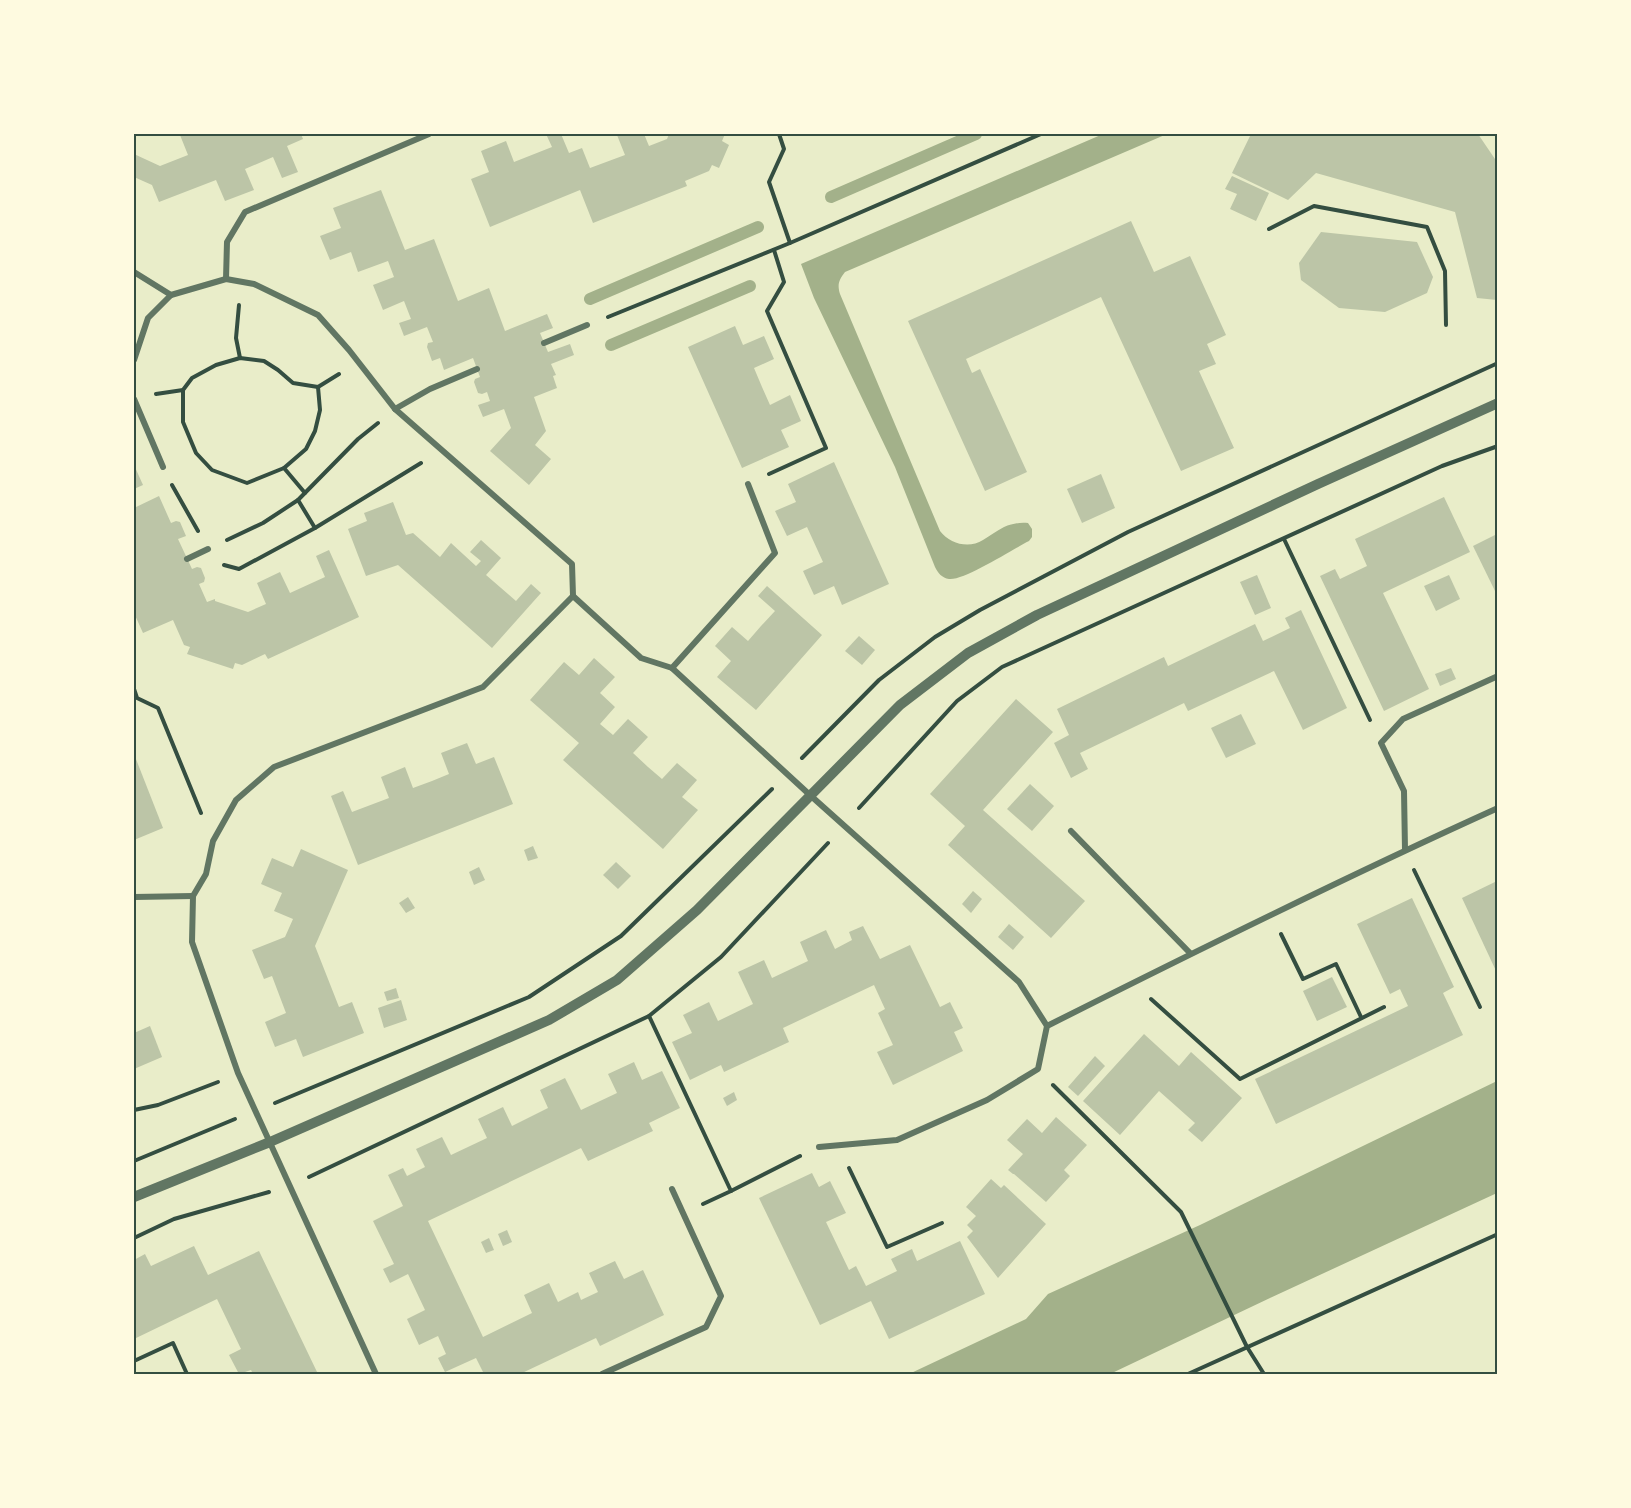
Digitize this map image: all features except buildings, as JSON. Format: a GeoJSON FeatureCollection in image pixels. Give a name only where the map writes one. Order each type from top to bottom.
{"type":"FeatureCollection","features":[{"type":"Feature","properties":{"kind":"street"},"geometry":{"type":"LineString","coordinates":[[226,279],[227,242],[245,212],[429,134]]}},
{"type":"Feature","properties":{"kind":"street"},"geometry":{"type":"LineString","coordinates":[[134,272],[171,295]]}},
{"type":"Feature","properties":{"kind":"street"},"geometry":{"type":"LineString","coordinates":[[134,360],[148,318],[171,295],[226,279],[254,284],[318,315],[349,350],[395,409],[572,564],[573,596],[641,658],[672,668],[1019,982],[1047,1026],[1038,1069],[987,1100],[897,1140],[819,1147]]}},
{"type":"Feature","properties":{"kind":"street"},"geometry":{"type":"LineString","coordinates":[[544,343],[587,325]]}},
{"type":"Feature","properties":{"kind":"street"},"geometry":{"type":"LineString","coordinates":[[395,409],[430,389],[477,369]]}},
{"type":"Feature","properties":{"kind":"street"},"geometry":{"type":"LineString","coordinates":[[134,399],[163,467]]}},
{"type":"Feature","properties":{"kind":"street"},"geometry":{"type":"LineString","coordinates":[[134,1197],[270,1142],[549,1020],[617,980],[697,910],[900,705],[968,653],[1037,615],[1497,403]]}},
{"type":"Feature","properties":{"kind":"street"},"geometry":{"type":"LineString","coordinates":[[672,668],[775,553],[748,484]]}},
{"type":"Feature","properties":{"kind":"street"},"geometry":{"type":"LineString","coordinates":[[187,559],[208,549]]}},
{"type":"Feature","properties":{"kind":"street"},"geometry":{"type":"LineString","coordinates":[[376,1374],[238,1073],[192,942],[193,896],[206,874],[213,841],[236,800],[274,767],[483,687],[573,596]]}},
{"type":"Feature","properties":{"kind":"street"},"geometry":{"type":"LineString","coordinates":[[1405,850],[1404,792],[1381,743],[1403,719],[1497,676]]}},
{"type":"Feature","properties":{"kind":"street"},"geometry":{"type":"LineString","coordinates":[[1047,1026],[1190,953],[1497,808]]}},
{"type":"Feature","properties":{"kind":"street"},"geometry":{"type":"LineString","coordinates":[[1071,831],[1190,953]]}},
{"type":"Feature","properties":{"kind":"street"},"geometry":{"type":"LineString","coordinates":[[134,897],[193,896]]}},
{"type":"Feature","properties":{"kind":"street"},"geometry":{"type":"LineString","coordinates":[[602,1374],[706,1327],[721,1296],[672,1189]]}},
{"type":"Feature","properties":{"kind":"path"},"geometry":{"type":"LineString","coordinates":[[779,134],[784,149],[769,182],[790,243]]}},
{"type":"Feature","properties":{"kind":"path"},"geometry":{"type":"LineString","coordinates":[[587,325],[774,250],[1041,134]]}},
{"type":"Feature","properties":{"kind":"path"},"geometry":{"type":"LineString","coordinates":[[1269,229],[1314,206],[1427,227],[1445,271],[1446,325]]}},
{"type":"Feature","properties":{"kind":"path"},"geometry":{"type":"LineString","coordinates":[[748,484],[826,448],[767,311],[784,282],[774,250]]}},
{"type":"Feature","properties":{"kind":"path"},"geometry":{"type":"LineString","coordinates":[[240,358],[236,338],[242,282]]}},
{"type":"Feature","properties":{"kind":"path"},"geometry":{"type":"LineString","coordinates":[[318,387],[320,410],[315,431],[306,449],[284,468],[247,483],[212,470],[196,453],[183,422],[183,390],[192,378],[216,365],[240,358],[264,361],[293,383],[318,387],[358,363]]}},
{"type":"Feature","properties":{"kind":"path"},"geometry":{"type":"LineString","coordinates":[[153,394],[183,390]]}},
{"type":"Feature","properties":{"kind":"path"},"geometry":{"type":"LineString","coordinates":[[208,549],[263,523],[298,500],[358,439],[395,409]]}},
{"type":"Feature","properties":{"kind":"path"},"geometry":{"type":"LineString","coordinates":[[134,1238],[174,1219],[290,1186],[649,1016],[721,957],[957,701],[1002,667],[1442,466],[1497,446]]}},
{"type":"Feature","properties":{"kind":"path"},"geometry":{"type":"LineString","coordinates":[[163,467],[208,549],[222,564],[239,569],[315,528],[442,450]]}},
{"type":"Feature","properties":{"kind":"path"},"geometry":{"type":"LineString","coordinates":[[284,468],[305,493]]}},
{"type":"Feature","properties":{"kind":"path"},"geometry":{"type":"LineString","coordinates":[[298,500],[315,528]]}},
{"type":"Feature","properties":{"kind":"path"},"geometry":{"type":"LineString","coordinates":[[1284,539],[1381,743]]}},
{"type":"Feature","properties":{"kind":"path"},"geometry":{"type":"LineString","coordinates":[[134,689],[137,698],[158,708],[213,841]]}},
{"type":"Feature","properties":{"kind":"path"},"geometry":{"type":"LineString","coordinates":[[1405,850],[1480,1007]]}},
{"type":"Feature","properties":{"kind":"path"},"geometry":{"type":"LineString","coordinates":[[1271,915],[1303,979],[1336,964],[1361,1017]]}},
{"type":"Feature","properties":{"kind":"path"},"geometry":{"type":"LineString","coordinates":[[1132,983],[1240,1079],[1384,1006]]}},
{"type":"Feature","properties":{"kind":"path"},"geometry":{"type":"LineString","coordinates":[[649,1016],[731,1191]]}},
{"type":"Feature","properties":{"kind":"path"},"geometry":{"type":"LineString","coordinates":[[1038,1069],[1181,1212],[1247,1347],[1264,1374]]}},
{"type":"Feature","properties":{"kind":"path"},"geometry":{"type":"LineString","coordinates":[[134,1110],[158,1105],[238,1073]]}},
{"type":"Feature","properties":{"kind":"path"},"geometry":{"type":"LineString","coordinates":[[838,1145],[887,1247],[942,1223]]}},
{"type":"Feature","properties":{"kind":"path"},"geometry":{"type":"LineString","coordinates":[[683,1213],[819,1147]]}},
{"type":"Feature","properties":{"kind":"path"},"geometry":{"type":"LineString","coordinates":[[1188,1374],[1497,1234]]}},
{"type":"Feature","properties":{"kind":"path"},"geometry":{"type":"LineString","coordinates":[[134,1361],[173,1343],[187,1374]]}},
{"type":"Feature","properties":{"kind":"shaded area"},"geometry":{"type":"Polygon","coordinates":[[[1103,134],[1167,134],[845,272],[839,282],[840,294],[940,531],[954,542],[966,545],[978,543],[1013,524],[1028,523],[1032,529],[1032,537],[1029,541],[966,575],[949,579],[940,575],[935,567],[895,467],[814,298],[801,264],[1103,134]]]}},
{"type":"Feature","properties":{"kind":"shaded area"},"geometry":{"type":"Polygon","coordinates":[[[1497,1081],[1497,1193],[1110,1374],[909,1374],[1026,1319],[1048,1294],[1200,1225],[1497,1081]]]}},
{"type":"Feature","properties":{"kind":"waterway"},"geometry":{"type":"LineString","coordinates":[[831,197],[976,134]]}},
{"type":"Feature","properties":{"kind":"waterway"},"geometry":{"type":"LineString","coordinates":[[590,299],[758,227]]}},
{"type":"Feature","properties":{"kind":"waterway"},"geometry":{"type":"LineString","coordinates":[[611,345],[750,286]]}}]}
